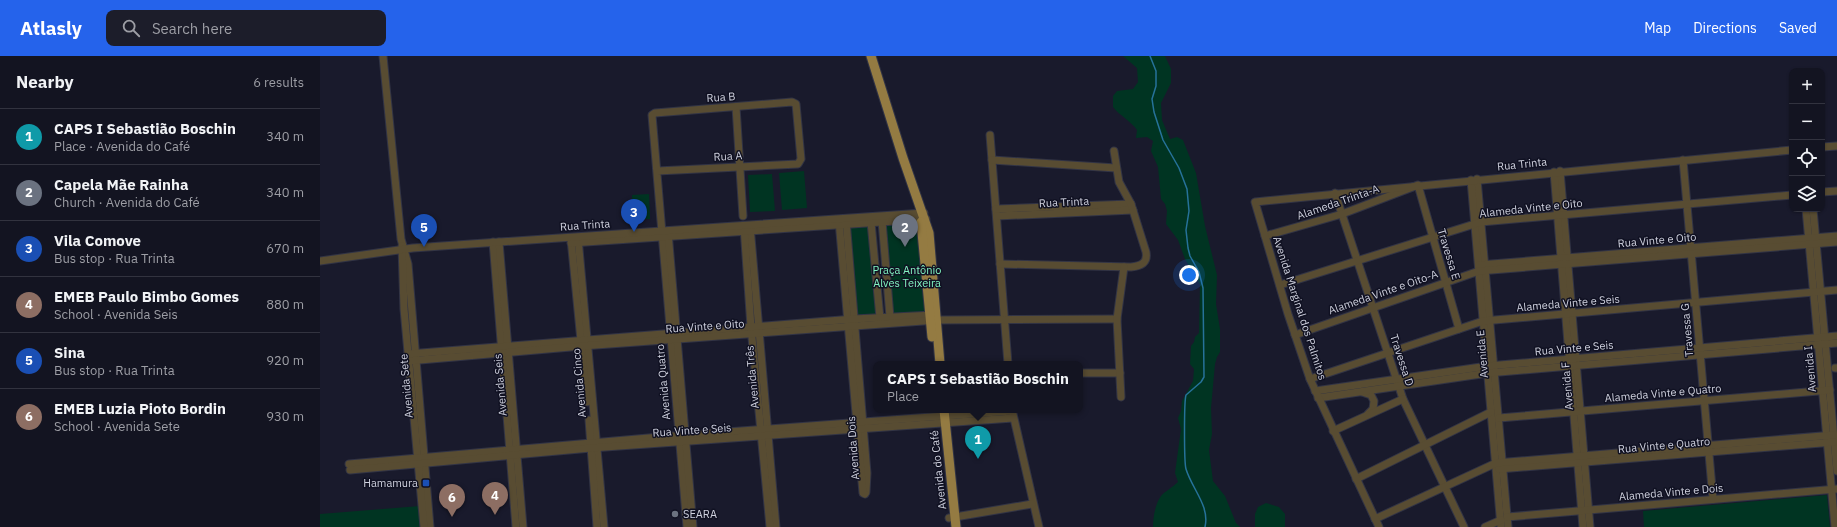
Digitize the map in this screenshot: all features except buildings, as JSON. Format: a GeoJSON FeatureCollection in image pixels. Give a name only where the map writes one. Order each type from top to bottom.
{"type":"FeatureCollection","features":[{"type":"Feature","properties":{"kind":"main road"},"geometry":{"type":"LineString","coordinates":[[871,56],[922,216],[933,318],[940,361]]}},
{"type":"Feature","properties":{"kind":"main road"},"geometry":{"type":"LineString","coordinates":[[933,318],[934,361]]}},
{"type":"Feature","properties":{"kind":"main road","name":"Avenida do Café"},"geometry":{"type":"LineString","coordinates":[[942,417],[952,520],[956,527]]}},
{"type":"Feature","properties":{"kind":"street","name":"Avenida Sete"},"geometry":{"type":"LineString","coordinates":[[382,56],[403,248],[411,357],[421,461],[430,527]]}},
{"type":"Feature","properties":{"kind":"street","name":"Rua B"},"geometry":{"type":"LineString","coordinates":[[652,115],[655,113],[792,102],[798,107],[800,162]]}},
{"type":"Feature","properties":{"kind":"street"},"geometry":{"type":"LineString","coordinates":[[736,107],[743,216]]}},
{"type":"Feature","properties":{"kind":"street","name":"Avenida Quatro"},"geometry":{"type":"LineString","coordinates":[[652,115],[674,336],[687,527]]}},
{"type":"Feature","properties":{"kind":"street"},"geometry":{"type":"LineString","coordinates":[[990,135],[1008,361]]}},
{"type":"Feature","properties":{"kind":"street"},"geometry":{"type":"LineString","coordinates":[[1825,147],[1837,146]]}},
{"type":"Feature","properties":{"kind":"street","name":"Rua Trinta"},"geometry":{"type":"LineString","coordinates":[[1255,202],[1557,171],[1789,150]]}},
{"type":"Feature","properties":{"kind":"street"},"geometry":{"type":"LineString","coordinates":[[1000,264],[1124,267],[1141,266],[1147,257],[1132,207],[1120,184],[1114,151]]}},
{"type":"Feature","properties":{"kind":"street"},"geometry":{"type":"LineString","coordinates":[[992,160],[1116,168]]}},
{"type":"Feature","properties":{"kind":"street","name":"Travessa G"},"geometry":{"type":"LineString","coordinates":[[1683,160],[1713,499]]}},
{"type":"Feature","properties":{"kind":"street","name":"Rua A"},"geometry":{"type":"LineString","coordinates":[[657,171],[798,164],[800,162]]}},
{"type":"Feature","properties":{"kind":"street","name":"Avenida F"},"geometry":{"type":"LineString","coordinates":[[1557,171],[1585,511],[1583,527]]}},
{"type":"Feature","properties":{"kind":"street","name":"Avenida E"},"geometry":{"type":"LineString","coordinates":[[1474,180],[1491,369],[1492,412],[1499,466],[1503,521],[1508,527]]}},
{"type":"Feature","properties":{"kind":"street","name":"Alameda Trinta-A"},"geometry":{"type":"LineString","coordinates":[[1266,236],[1342,214],[1418,185]]}},
{"type":"Feature","properties":{"kind":"street","name":"Travessa E"},"geometry":{"type":"LineString","coordinates":[[1418,185],[1459,329]]}},
{"type":"Feature","properties":{"kind":"street"},"geometry":{"type":"LineString","coordinates":[[1825,192],[1837,191]]}},
{"type":"Feature","properties":{"kind":"street","name":"Travessa D"},"geometry":{"type":"LineString","coordinates":[[1335,193],[1403,399],[1464,527]]}},
{"type":"Feature","properties":{"kind":"street","name":"Alameda Vinte e Oito"},"geometry":{"type":"LineString","coordinates":[[1280,285],[1478,223],[1789,195]]}},
{"type":"Feature","properties":{"kind":"street","name":"Avenida Marginal dos Palmitos"},"geometry":{"type":"LineString","coordinates":[[1255,202],[1295,335],[1310,379],[1333,431],[1380,527]]}},
{"type":"Feature","properties":{"kind":"street","name":"Rua Trinta"},"geometry":{"type":"LineString","coordinates":[[996,213],[1132,207]]}},
{"type":"Feature","properties":{"kind":"street","name":"Avenida I"},"geometry":{"type":"LineString","coordinates":[[1807,212],[1812,241],[1822,341],[1834,489],[1835,527]]}},
{"type":"Feature","properties":{"kind":"street","name":"Avenida I"},"geometry":{"type":"LineString","coordinates":[[1812,241],[1813,212]]}},
{"type":"Feature","properties":{"kind":"street","name":"Rua Trinta"},"geometry":{"type":"LineString","coordinates":[[320,260],[374,255],[403,248],[496,242],[575,240],[922,216]]}},
{"type":"Feature","properties":{"kind":"street","name":"Rua Trinta"},"geometry":{"type":"LineString","coordinates":[[843,221],[871,222],[922,216]]}},
{"type":"Feature","properties":{"kind":"street","name":"Avenida Dois"},"geometry":{"type":"LineString","coordinates":[[843,221],[860,426],[863,492],[865,494],[867,480],[860,426]]}},
{"type":"Feature","properties":{"kind":"street"},"geometry":{"type":"LineString","coordinates":[[882,221],[890,317]]}},
{"type":"Feature","properties":{"kind":"street"},"geometry":{"type":"LineString","coordinates":[[871,222],[880,318]]}},
{"type":"Feature","properties":{"kind":"street","name":"Avenida Três"},"geometry":{"type":"LineString","coordinates":[[747,228],[764,433],[770,527]]}},
{"type":"Feature","properties":{"kind":"street","name":"Rua Vinte e Oito"},"geometry":{"type":"LineString","coordinates":[[1482,268],[1812,241],[1837,236]]}},
{"type":"Feature","properties":{"kind":"street","name":"Avenida Cinco"},"geometry":{"type":"LineString","coordinates":[[575,240],[593,445],[597,527]]}},
{"type":"Feature","properties":{"kind":"street","name":"Rua Vinte e Oito"},"geometry":{"type":"LineString","coordinates":[[1812,241],[1837,242]]}},
{"type":"Feature","properties":{"kind":"street","name":"Avenida Seis"},"geometry":{"type":"LineString","coordinates":[[496,242],[513,452],[523,527]]}},
{"type":"Feature","properties":{"kind":"street"},"geometry":{"type":"LineString","coordinates":[[1121,397],[1117,319],[1124,267]]}},
{"type":"Feature","properties":{"kind":"street","name":"Alameda Vinte e Oito-A"},"geometry":{"type":"LineString","coordinates":[[1295,335],[1482,268]]}},
{"type":"Feature","properties":{"kind":"street","name":"Alameda Vinte e Seis"},"geometry":{"type":"LineString","coordinates":[[1310,379],[1487,321],[1837,290]]}},
{"type":"Feature","properties":{"kind":"street","name":"Rua Vinte e Oito"},"geometry":{"type":"LineString","coordinates":[[851,323],[890,317],[1004,320],[1117,319]]}},
{"type":"Feature","properties":{"kind":"street","name":"Rua Vinte e Oito"},"geometry":{"type":"LineString","coordinates":[[411,357],[584,342],[933,318]]}},
{"type":"Feature","properties":{"kind":"street","name":"Rua Vinte e Seis"},"geometry":{"type":"LineString","coordinates":[[1822,341],[1837,336]]}},
{"type":"Feature","properties":{"kind":"street","name":"Rua Vinte e Seis"},"geometry":{"type":"LineString","coordinates":[[1316,394],[1491,369],[1822,341],[1837,343]]}},
{"type":"Feature","properties":{"kind":"street","name":"Avenida E"},"geometry":{"type":"LineString","coordinates":[[1491,369],[1499,418],[1499,466]]}},
{"type":"Feature","properties":{"kind":"street"},"geometry":{"type":"LineString","coordinates":[[1083,373],[1120,373]]}},
{"type":"Feature","properties":{"kind":"street","name":"Rua Vinte e Seis"},"geometry":{"type":"LineString","coordinates":[[1316,394],[1352,393],[1398,383]]}},
{"type":"Feature","properties":{"kind":"street","name":"Alameda Vinte e Quatro"},"geometry":{"type":"LineString","coordinates":[[1499,418],[1826,390]]}},
{"type":"Feature","properties":{"kind":"street"},"geometry":{"type":"LineString","coordinates":[[1352,393],[1363,392],[1372,397],[1374,406],[1366,416]]}},
{"type":"Feature","properties":{"kind":"street"},"geometry":{"type":"LineString","coordinates":[[1333,431],[1403,399]]}},
{"type":"Feature","properties":{"kind":"street"},"geometry":{"type":"LineString","coordinates":[[1356,479],[1492,412]]}},
{"type":"Feature","properties":{"kind":"street"},"geometry":{"type":"LineString","coordinates":[[1012,413],[1032,504],[1039,527]]}},
{"type":"Feature","properties":{"kind":"street","name":"Rua Vinte e Seis"},"geometry":{"type":"LineString","coordinates":[[349,467],[593,445],[860,426],[942,417],[1012,413]]}},
{"type":"Feature","properties":{"kind":"street","name":"Avenida Três"},"geometry":{"type":"LineString","coordinates":[[764,433],[776,527]]}},
{"type":"Feature","properties":{"kind":"street","name":"Avenida Quatro"},"geometry":{"type":"LineString","coordinates":[[682,439],[693,527]]}},
{"type":"Feature","properties":{"kind":"street","name":"Avenida I"},"geometry":{"type":"LineString","coordinates":[[1830,439],[1837,471]]}},
{"type":"Feature","properties":{"kind":"street","name":"Rua Vinte e Quatro"},"geometry":{"type":"LineString","coordinates":[[1499,466],[1830,439]]}},
{"type":"Feature","properties":{"kind":"street","name":"Avenida Cinco"},"geometry":{"type":"LineString","coordinates":[[593,445],[604,527]]}},
{"type":"Feature","properties":{"kind":"street","name":"Avenida Seis"},"geometry":{"type":"LineString","coordinates":[[513,452],[516,527]]}},
{"type":"Feature","properties":{"kind":"street","name":"Avenida Sete"},"geometry":{"type":"LineString","coordinates":[[421,461],[424,527]]}},
{"type":"Feature","properties":{"kind":"street"},"geometry":{"type":"LineString","coordinates":[[1375,519],[1445,486],[1499,466]]}},
{"type":"Feature","properties":{"kind":"street","name":"Alameda Vinte e Dois"},"geometry":{"type":"LineString","coordinates":[[1485,527],[1503,521],[1585,511],[1834,489]]}},
{"type":"Feature","properties":{"kind":"street"},"geometry":{"type":"LineString","coordinates":[[952,520],[1032,504]]}},
{"type":"Feature","properties":{"kind":"street","name":"Avenida F"},"geometry":{"type":"LineString","coordinates":[[1585,511],[1590,527]]}},
{"type":"Feature","properties":{"kind":"green space"},"geometry":{"type":"Polygon","coordinates":[[[1123,56],[1165,56],[1171,69],[1171,83],[1161,103],[1162,120],[1170,139],[1177,137],[1183,140],[1196,173],[1205,226],[1217,275],[1216,304],[1220,329],[1220,352],[1215,364],[1211,408],[1212,434],[1209,450],[1213,481],[1225,496],[1236,523],[1240,527],[1153,527],[1153,519],[1159,499],[1162,494],[1178,482],[1175,473],[1181,429],[1178,418],[1181,411],[1182,401],[1193,381],[1194,369],[1190,364],[1191,346],[1195,337],[1199,333],[1200,284],[1185,259],[1178,240],[1166,224],[1167,211],[1165,204],[1161,199],[1158,167],[1151,151],[1153,141],[1147,137],[1136,138],[1137,130],[1113,107],[1113,96],[1117,91],[1133,89],[1138,82],[1137,68],[1123,56]]]}},
{"type":"Feature","properties":{"kind":"green space"},"geometry":{"type":"Polygon","coordinates":[[[804,171],[807,208],[782,210],[779,173],[804,171]]]}},
{"type":"Feature","properties":{"kind":"green space"},"geometry":{"type":"Polygon","coordinates":[[[772,174],[775,211],[750,212],[748,175],[772,174]]]}},
{"type":"Feature","properties":{"kind":"green space"},"geometry":{"type":"Polygon","coordinates":[[[649,194],[650,219],[633,219],[632,195],[649,194]]]}},
{"type":"Feature","properties":{"kind":"green space","name":"Praça Antônio Alves Teixeira"},"geometry":{"type":"Polygon","coordinates":[[[920,219],[930,315],[890,317],[882,221],[920,219]]]}},
{"type":"Feature","properties":{"kind":"green space","name":"Praça Antônio Alves Teixeira"},"geometry":{"type":"Polygon","coordinates":[[[871,222],[880,318],[854,319],[846,224],[871,222]]]}},
{"type":"Feature","properties":{"kind":"green space"},"geometry":{"type":"Polygon","coordinates":[[[1827,495],[1830,527],[1644,527],[1643,511],[1827,495]]]}},
{"type":"Feature","properties":{"kind":"green space"},"geometry":{"type":"Polygon","coordinates":[[[1266,503],[1279,507],[1285,514],[1285,527],[1255,527],[1255,514],[1258,507],[1266,503]]]}},
{"type":"Feature","properties":{"kind":"green space"},"geometry":{"type":"Polygon","coordinates":[[[420,506],[422,527],[320,527],[320,514],[420,506]]]}},
{"type":"Feature","properties":{"kind":"waterway"},"geometry":{"type":"LineString","coordinates":[[1150,56],[1156,71],[1156,86],[1152,99],[1154,112],[1163,140],[1179,168],[1187,189],[1189,211],[1186,230],[1188,248],[1190,256],[1199,272],[1203,288],[1204,377],[1201,382],[1186,395],[1185,464],[1203,505],[1206,519],[1205,527]]}},
{"type":"Feature","properties":{"kind":"place","name":"Vila Comove"},"geometry":{"type":"Point","coordinates":[634,232]}},
{"type":"Feature","properties":{"kind":"place","name":"Sina"},"geometry":{"type":"Point","coordinates":[424,247]}},
{"type":"Feature","properties":{"kind":"place","name":"Capela Mãe Rainha"},"geometry":{"type":"Point","coordinates":[905,247]}},
{"type":"Feature","properties":{"kind":"place","name":"CAPS I Sebastião Boschin"},"geometry":{"type":"Point","coordinates":[978,459]}},
{"type":"Feature","properties":{"kind":"place","name":"Hamamura"},"geometry":{"type":"Point","coordinates":[426,483]}},
{"type":"Feature","properties":{"kind":"place","name":"SEARA"},"geometry":{"type":"Point","coordinates":[675,514]}},
{"type":"Feature","properties":{"kind":"place","name":"EMEB Paulo Bimbo Gomes"},"geometry":{"type":"Point","coordinates":[495,515]}},
{"type":"Feature","properties":{"kind":"place","name":"EMEB Luzia Pioto Bordin"},"geometry":{"type":"Point","coordinates":[452,517]}}]}
